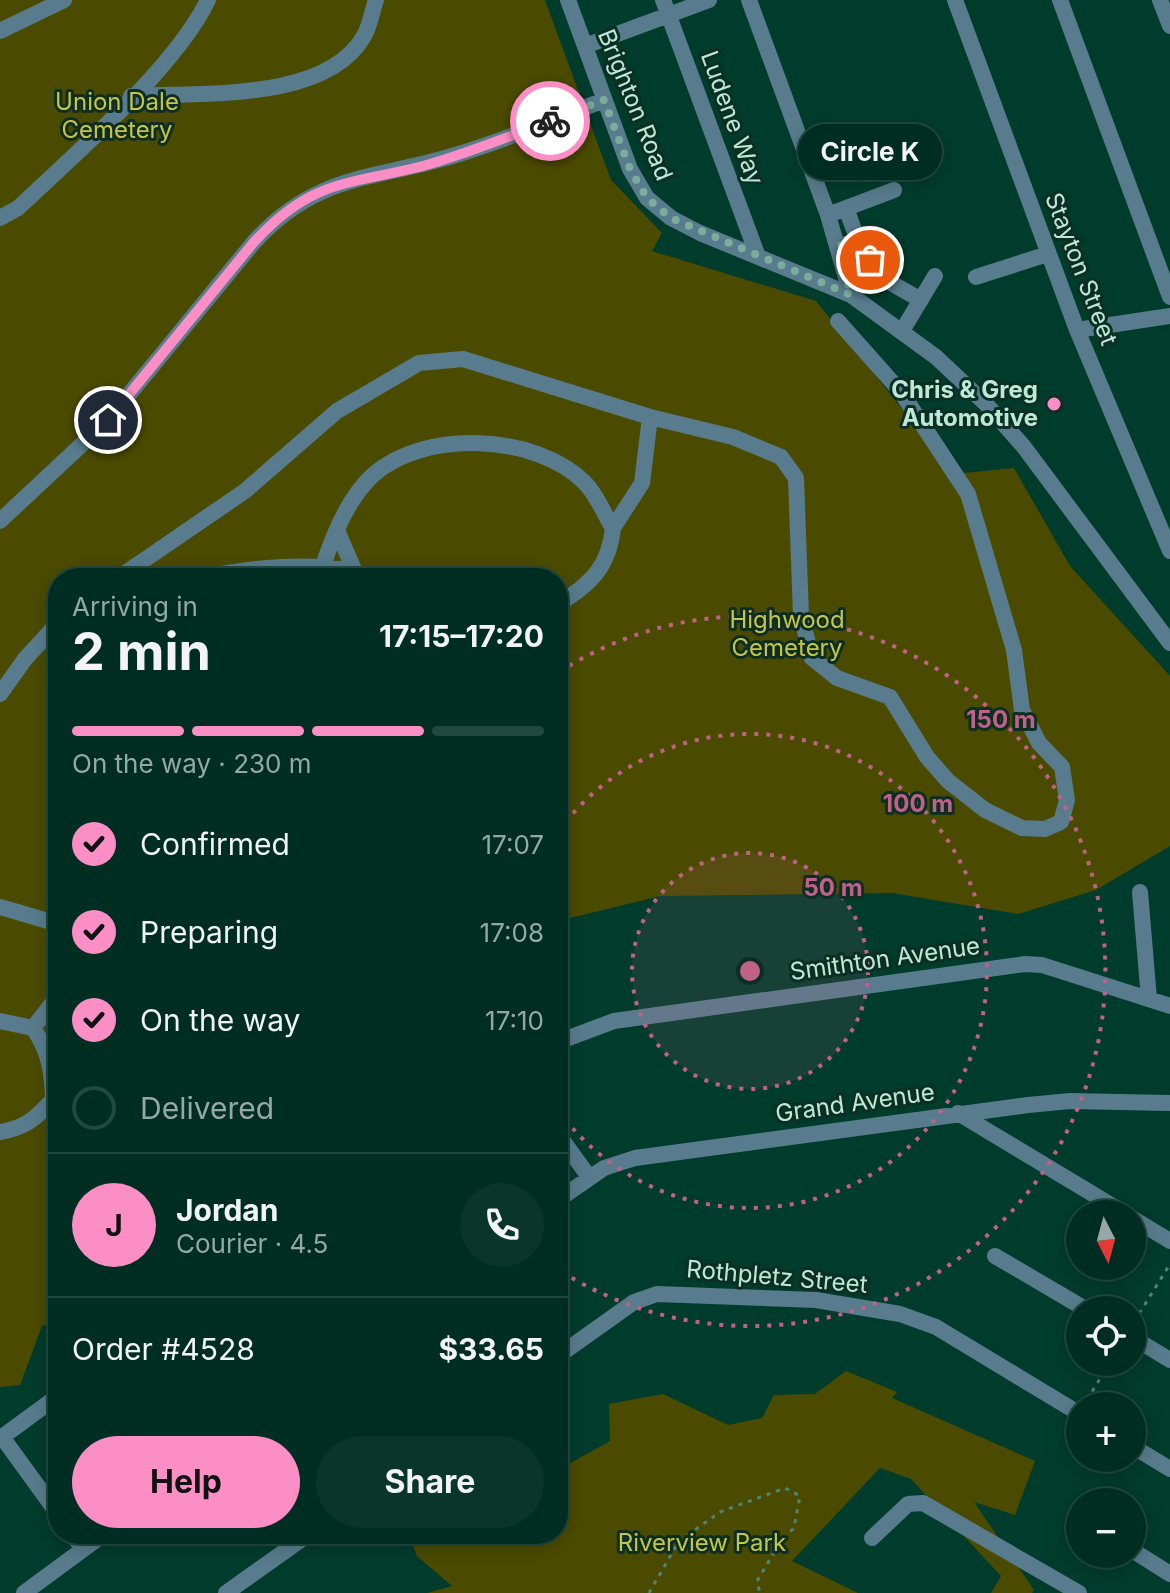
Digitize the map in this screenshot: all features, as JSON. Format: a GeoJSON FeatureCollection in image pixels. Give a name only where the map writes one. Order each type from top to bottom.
{"type":"FeatureCollection","features":[{"type":"Feature","properties":{"kind":"street"},"geometry":{"type":"LineString","coordinates":[[0,31],[64,0]]}},
{"type":"Feature","properties":{"kind":"street"},"geometry":{"type":"LineString","coordinates":[[0,218],[18,208],[180,45],[208,0]]}},
{"type":"Feature","properties":{"kind":"street"},"geometry":{"type":"LineString","coordinates":[[131,96],[266,89],[305,80],[339,63],[364,36],[376,0]]}},
{"type":"Feature","properties":{"kind":"street","name":"Brighton Road"},"geometry":{"type":"LineString","coordinates":[[568,0],[630,169],[647,198],[671,218],[851,295],[946,366],[1024,447],[1170,643]]}},
{"type":"Feature","properties":{"kind":"street"},"geometry":{"type":"LineString","coordinates":[[585,46],[666,8],[709,0]]}},
{"type":"Feature","properties":{"kind":"street"},"geometry":{"type":"LineString","coordinates":[[749,0],[828,215],[851,295]]}},
{"type":"Feature","properties":{"kind":"street","name":"Stayton Street"},"geometry":{"type":"LineString","coordinates":[[955,0],[1077,330],[1170,551]]}},
{"type":"Feature","properties":{"kind":"street"},"geometry":{"type":"LineString","coordinates":[[1060,0],[1170,297]]}},
{"type":"Feature","properties":{"kind":"street"},"geometry":{"type":"LineString","coordinates":[[1160,0],[1170,26]]}},
{"type":"Feature","properties":{"kind":"street","name":"Ludene Way"},"geometry":{"type":"LineString","coordinates":[[666,8],[757,254]]}},
{"type":"Feature","properties":{"kind":"street"},"geometry":{"type":"LineString","coordinates":[[0,521],[108,420],[254,242],[275,219],[306,197],[332,185],[421,166],[472,150],[604,100]]}},
{"type":"Feature","properties":{"kind":"street"},"geometry":{"type":"LineString","coordinates":[[828,215],[894,190]]}},
{"type":"Feature","properties":{"kind":"street"},"geometry":{"type":"LineString","coordinates":[[846,208],[858,241],[863,245],[877,275],[921,300]]}},
{"type":"Feature","properties":{"kind":"street"},"geometry":{"type":"LineString","coordinates":[[838,246],[858,241]]}},
{"type":"Feature","properties":{"kind":"street"},"geometry":{"type":"LineString","coordinates":[[976,277],[1048,254]]}},
{"type":"Feature","properties":{"kind":"street"},"geometry":{"type":"LineString","coordinates":[[902,331],[935,276]]}},
{"type":"Feature","properties":{"kind":"street"},"geometry":{"type":"LineString","coordinates":[[1077,330],[1170,316]]}},
{"type":"Feature","properties":{"kind":"street"},"geometry":{"type":"LineString","coordinates":[[133,568],[245,491],[337,411],[419,363],[463,359],[650,417],[733,437],[781,457],[796,478],[801,616],[812,658],[837,678],[890,697],[902,722],[934,765],[948,781],[985,810],[1022,828],[1045,829],[1061,822],[1067,800],[1062,767],[1039,743],[1022,710],[1014,650],[968,494],[901,392],[838,321]]}},
{"type":"Feature","properties":{"kind":"street"},"geometry":{"type":"LineString","coordinates":[[568,598],[591,583],[605,562],[613,528],[642,483],[650,417]]}},
{"type":"Feature","properties":{"kind":"street"},"geometry":{"type":"LineString","coordinates":[[323,566],[334,534],[358,493],[374,474],[401,457],[436,447],[483,443],[537,451],[586,483],[613,528]]}},
{"type":"Feature","properties":{"kind":"street"},"geometry":{"type":"LineString","coordinates":[[334,534],[353,568]]}},
{"type":"Feature","properties":{"kind":"street"},"geometry":{"type":"LineString","coordinates":[[315,568],[331,568]]}},
{"type":"Feature","properties":{"kind":"street"},"geometry":{"type":"LineString","coordinates":[[0,694],[48,635]]}},
{"type":"Feature","properties":{"kind":"street"},"geometry":{"type":"LineString","coordinates":[[1140,892],[1149,999]]}},
{"type":"Feature","properties":{"kind":"street"},"geometry":{"type":"LineString","coordinates":[[0,907],[48,921]]}},
{"type":"Feature","properties":{"kind":"street","name":"Smithton Avenue"},"geometry":{"type":"LineString","coordinates":[[568,1038],[614,1021],[1025,964],[1042,965],[1170,1006]]}},
{"type":"Feature","properties":{"kind":"street"},"geometry":{"type":"LineString","coordinates":[[33,1028],[48,1009]]}},
{"type":"Feature","properties":{"kind":"street"},"geometry":{"type":"LineString","coordinates":[[0,1021],[33,1028],[48,1056]]}},
{"type":"Feature","properties":{"kind":"street","name":"Grand Avenue"},"geometry":{"type":"LineString","coordinates":[[568,1193],[589,1177],[635,1158],[958,1113],[1070,1101],[1170,1103]]}},
{"type":"Feature","properties":{"kind":"street"},"geometry":{"type":"LineString","coordinates":[[0,1132],[18,1130],[37,1119],[48,1105]]}},
{"type":"Feature","properties":{"kind":"street"},"geometry":{"type":"LineString","coordinates":[[958,1113],[1103,1200]]}},
{"type":"Feature","properties":{"kind":"street"},"geometry":{"type":"LineString","coordinates":[[568,1148],[589,1177]]}},
{"type":"Feature","properties":{"kind":"street"},"geometry":{"type":"LineString","coordinates":[[1146,1226],[1170,1241]]}},
{"type":"Feature","properties":{"kind":"street"},"geometry":{"type":"LineString","coordinates":[[995,1256],[1066,1298]]}},
{"type":"Feature","properties":{"kind":"street","name":"Rothpletz Street"},"geometry":{"type":"LineString","coordinates":[[568,1349],[634,1302],[657,1294],[833,1302],[900,1314],[936,1327],[1066,1406]]}},
{"type":"Feature","properties":{"kind":"street"},"geometry":{"type":"LineString","coordinates":[[1146,1345],[1170,1360]]}},
{"type":"Feature","properties":{"kind":"street"},"geometry":{"type":"LineString","coordinates":[[48,1403],[2,1437],[48,1500]]}},
{"type":"Feature","properties":{"kind":"street"},"geometry":{"type":"LineString","coordinates":[[1146,1454],[1170,1469]]}},
{"type":"Feature","properties":{"kind":"street"},"geometry":{"type":"LineString","coordinates":[[872,1538],[908,1504],[923,1503],[1079,1593]]}},
{"type":"Feature","properties":{"kind":"street"},"geometry":{"type":"LineString","coordinates":[[79,1544],[83,1549]]}},
{"type":"Feature","properties":{"kind":"street"},"geometry":{"type":"LineString","coordinates":[[24,1593],[90,1544]]}},
{"type":"Feature","properties":{"kind":"street"},"geometry":{"type":"LineString","coordinates":[[226,1593],[295,1544]]}},
{"type":"Feature","properties":{"kind":"street"},"geometry":{"type":"LineString","coordinates":[[1146,1559],[1170,1574]]}},
{"type":"Feature","properties":{"kind":"path"},"geometry":{"type":"LineString","coordinates":[[1146,1303],[1170,1264]]}},
{"type":"Feature","properties":{"kind":"path"},"geometry":{"type":"LineString","coordinates":[[649,1593],[679,1541],[720,1512],[785,1488],[800,1496],[794,1528],[781,1541],[757,1581],[760,1593]]}},
{"type":"Feature","properties":{"kind":"green space"},"geometry":{"type":"Polygon","coordinates":[[[0,0],[545,0],[611,180],[662,233],[652,251],[816,301],[954,474],[1014,468],[1070,566],[1170,676],[1170,846],[1096,890],[1018,914],[892,893],[660,896],[568,919],[568,568],[48,568],[48,1324],[42,1326],[20,1385],[0,1387],[0,0]]]}},
{"type":"Feature","properties":{"kind":"green space","name":"Riverview Park"},"geometry":{"type":"Polygon","coordinates":[[[846,1371],[897,1392],[892,1398],[1035,1461],[1015,1515],[974,1502],[1034,1590],[1032,1593],[991,1593],[1001,1576],[911,1479],[880,1468],[792,1561],[858,1593],[427,1593],[452,1586],[417,1556],[413,1544],[568,1544],[568,1464],[610,1441],[609,1404],[663,1394],[728,1425],[762,1418],[774,1395],[815,1394],[846,1371]]]}},
{"type":"Feature","properties":{"kind":"way so far"},"geometry":{"type":"LineString","coordinates":[[550,121],[604,100],[630,169],[647,198],[671,218],[700,233],[851,295],[838,246],[858,241],[870,260]]}},
{"type":"Feature","properties":{"kind":"place","name":"Circle K"},"geometry":{"type":"Point","coordinates":[870,260]}},
{"type":"Feature","properties":{"kind":"place","name":"Chris & Greg Automotive"},"geometry":{"type":"Point","coordinates":[1054,404]}},
{"type":"Feature","properties":{"kind":"route"},"geometry":{"type":"LineString","coordinates":[[108,420],[254,242],[275,219],[306,197],[332,185],[421,166],[550,121]]}},
{"type":"Feature","properties":{"kind":"park label","name":"Union Dale Cemetery"},"geometry":{"type":"Point","coordinates":[117,116]}},
{"type":"Feature","properties":{"kind":"park label","name":"Highwood Cemetery"},"geometry":{"type":"Point","coordinates":[787,634]}}]}
